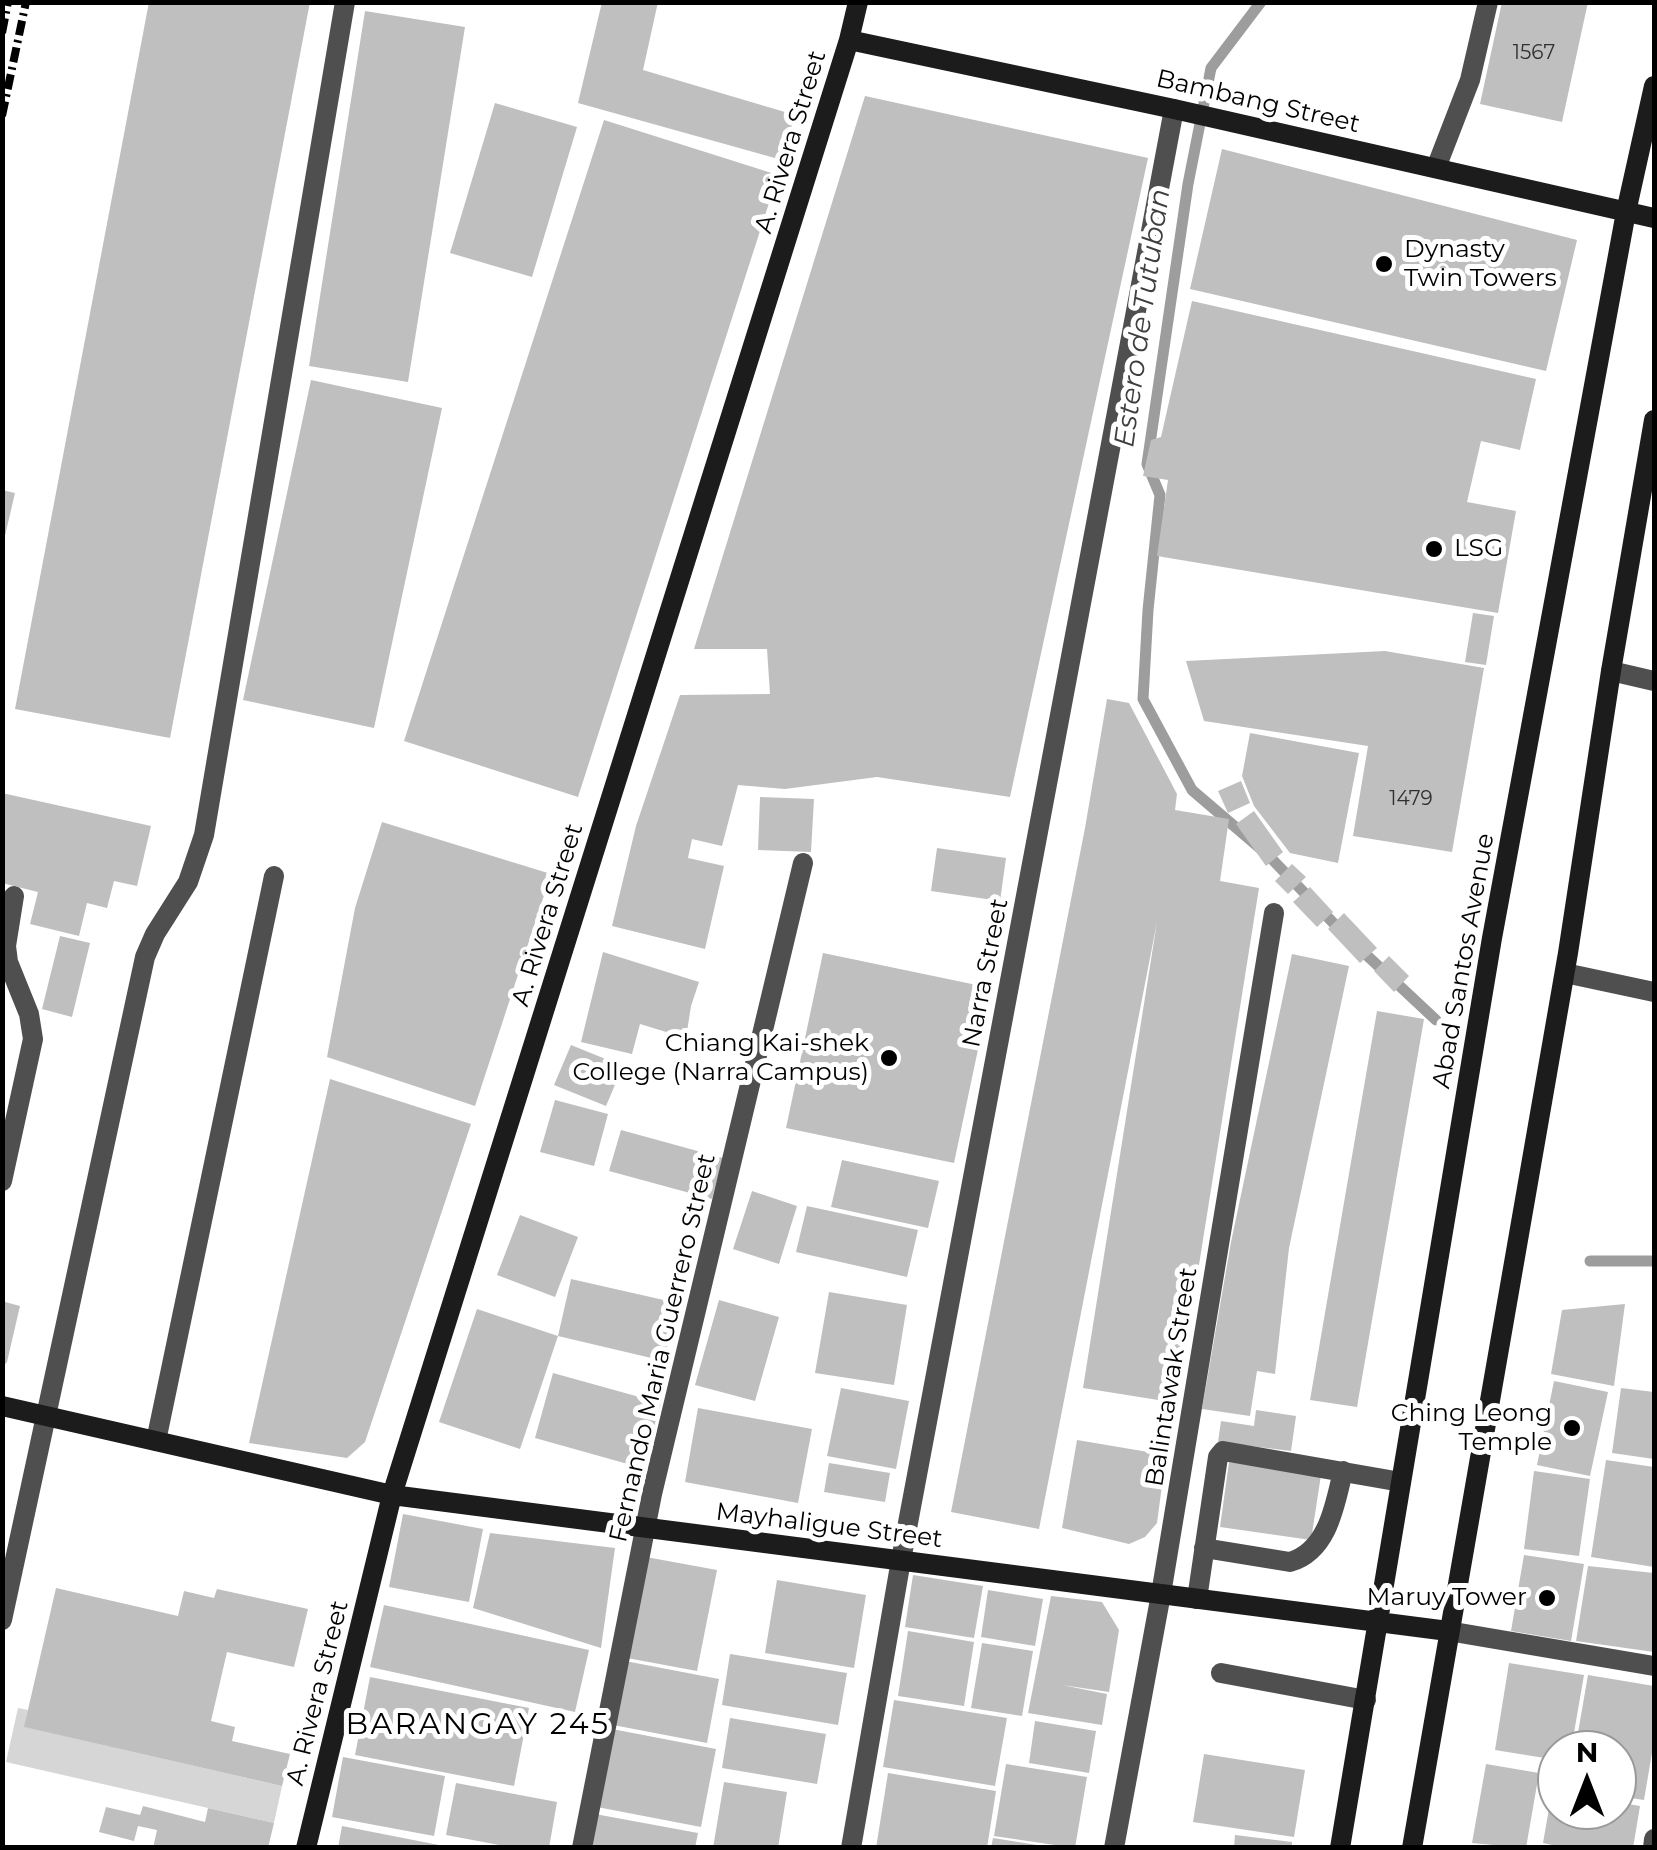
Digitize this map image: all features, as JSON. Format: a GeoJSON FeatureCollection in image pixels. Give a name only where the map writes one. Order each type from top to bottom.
{"type":"FeatureCollection","features":[{"type":"Feature","properties":{"kind":"street"},"geometry":{"type":"LineString","coordinates":[[2,1620],[145,958],[154,934],[188,882],[204,834],[346,2]]}},
{"type":"Feature","properties":{"kind":"street","name":"A. Rivera Street"},"geometry":{"type":"LineString","coordinates":[[306,1848],[392,1495],[858,2]]}},
{"type":"Feature","properties":{"kind":"street"},"geometry":{"type":"LineString","coordinates":[[1436,168],[1470,80],[1488,2]]}},
{"type":"Feature","properties":{"kind":"street","name":"Bambang Street"},"geometry":{"type":"LineString","coordinates":[[849,40],[1185,111],[1654,218]]}},
{"type":"Feature","properties":{"kind":"street","name":"Abad Santos Avenue"},"geometry":{"type":"LineString","coordinates":[[1340,1848],[1492,938],[1626,212],[1654,86]]}},
{"type":"Feature","properties":{"kind":"street","name":"Narra Street"},"geometry":{"type":"LineString","coordinates":[[851,1848],[900,1560],[1185,111]]}},
{"type":"Feature","properties":{"kind":"street"},"geometry":{"type":"LineString","coordinates":[[1412,1848],[1565,974],[1654,420]]}},
{"type":"Feature","properties":{"kind":"street"},"geometry":{"type":"LineString","coordinates":[[1611,671],[1654,680]]}},
{"type":"Feature","properties":{"kind":"street","name":"Fernando Maria Guerrero Street"},"geometry":{"type":"LineString","coordinates":[[582,1848],[645,1528],[803,863]]}},
{"type":"Feature","properties":{"kind":"street"},"geometry":{"type":"LineString","coordinates":[[156,1441],[274,876]]}},
{"type":"Feature","properties":{"kind":"street"},"geometry":{"type":"LineString","coordinates":[[2,1182],[9,1123],[33,1039],[29,1014],[6,946],[14,896]]}},
{"type":"Feature","properties":{"kind":"street","name":"Balintawak Street"},"geometry":{"type":"LineString","coordinates":[[1114,1848],[1161,1594],[1274,913]]}},
{"type":"Feature","properties":{"kind":"street"},"geometry":{"type":"LineString","coordinates":[[1565,974],[1654,992]]}},
{"type":"Feature","properties":{"kind":"street","name":"Mayhaligue Street"},"geometry":{"type":"LineString","coordinates":[[2,1406],[392,1495],[1448,1631],[1654,1666]]}},
{"type":"Feature","properties":{"kind":"street"},"geometry":{"type":"LineString","coordinates":[[1197,1599],[1218,1457],[1224,1451],[1401,1482]]}},
{"type":"Feature","properties":{"kind":"street"},"geometry":{"type":"LineString","coordinates":[[1204,1548],[1290,1562],[1302,1558],[1317,1546],[1325,1532],[1342,1471]]}},
{"type":"Feature","properties":{"kind":"street"},"geometry":{"type":"LineString","coordinates":[[1220,1673],[1366,1700]]}},
{"type":"Feature","properties":{"kind":"street"},"geometry":{"type":"LineString","coordinates":[[1653,1848],[1654,1839]]}},
{"type":"Feature","properties":{"kind":"shaded area"},"geometry":{"type":"Polygon","coordinates":[[[18,1708],[28,1710],[25,1727],[282,1786],[274,1823],[6,1762],[18,1708]]]}},
{"type":"Feature","properties":{"kind":"building"},"geometry":{"type":"Polygon","coordinates":[[[149,2],[310,2],[170,738],[15,709],[149,2]]]}},
{"type":"Feature","properties":{"kind":"building"},"geometry":{"type":"Polygon","coordinates":[[[602,2],[658,2],[643,70],[795,115],[782,160],[578,103],[602,2]]]}},
{"type":"Feature","properties":{"kind":"building"},"geometry":{"type":"Polygon","coordinates":[[[1502,2],[1588,2],[1562,122],[1480,104],[1502,2]]]}},
{"type":"Feature","properties":{"kind":"building"},"geometry":{"type":"Polygon","coordinates":[[[365,11],[465,27],[408,382],[309,366],[365,11]]]}},
{"type":"Feature","properties":{"kind":"building"},"geometry":{"type":"Polygon","coordinates":[[[865,96],[1148,158],[1010,797],[877,777],[785,789],[738,785],[722,846],[692,839],[688,858],[724,866],[705,949],[612,926],[636,826],[680,695],[770,694],[767,649],[694,649],[865,96]]]}},
{"type":"Feature","properties":{"kind":"building"},"geometry":{"type":"Polygon","coordinates":[[[495,103],[577,127],[532,277],[450,253],[495,103]]]}},
{"type":"Feature","properties":{"kind":"building"},"geometry":{"type":"Polygon","coordinates":[[[604,120],[778,175],[578,797],[404,741],[604,120]]]}},
{"type":"Feature","properties":{"kind":"building","name":"Dynasty Twin Towers"},"geometry":{"type":"Polygon","coordinates":[[[1222,149],[1577,240],[1546,371],[1190,289],[1222,149]]]}},
{"type":"Feature","properties":{"kind":"building"},"geometry":{"type":"Polygon","coordinates":[[[1192,301],[1536,379],[1520,450],[1481,441],[1467,502],[1516,511],[1498,613],[1157,556],[1168,480],[1143,476],[1151,440],[1161,437],[1192,301]]]}},
{"type":"Feature","properties":{"kind":"building"},"geometry":{"type":"Polygon","coordinates":[[[311,380],[442,408],[374,728],[243,700],[311,380]]]}},
{"type":"Feature","properties":{"kind":"building"},"geometry":{"type":"Polygon","coordinates":[[[2,490],[15,493],[4,540],[2,540],[2,490]]]}},
{"type":"Feature","properties":{"kind":"building"},"geometry":{"type":"Polygon","coordinates":[[[1473,613],[1494,616],[1486,665],[1465,662],[1473,613]]]}},
{"type":"Feature","properties":{"kind":"building"},"geometry":{"type":"Polygon","coordinates":[[[1385,651],[1484,668],[1452,852],[1353,836],[1368,746],[1204,721],[1186,661],[1385,651]]]}},
{"type":"Feature","properties":{"kind":"building"},"geometry":{"type":"Polygon","coordinates":[[[1107,699],[1129,703],[1177,794],[1175,810],[1229,819],[1220,881],[1259,888],[1177,1403],[1083,1388],[1157,922],[1039,1529],[951,1512],[1107,699]]]}},
{"type":"Feature","properties":{"kind":"building"},"geometry":{"type":"Polygon","coordinates":[[[1250,733],[1359,753],[1338,863],[1290,853],[1254,806],[1242,776],[1250,733]]]}},
{"type":"Feature","properties":{"kind":"building"},"geometry":{"type":"Polygon","coordinates":[[[1241,781],[1250,803],[1228,813],[1218,791],[1241,781]]]}},
{"type":"Feature","properties":{"kind":"building"},"geometry":{"type":"Polygon","coordinates":[[[2,793],[151,826],[137,886],[114,881],[107,908],[87,903],[79,936],[30,924],[38,892],[2,883],[2,793]]]}},
{"type":"Feature","properties":{"kind":"building"},"geometry":{"type":"Polygon","coordinates":[[[760,797],[814,799],[811,852],[758,850],[760,797]]]}},
{"type":"Feature","properties":{"kind":"building"},"geometry":{"type":"Polygon","coordinates":[[[1254,811],[1283,852],[1266,866],[1236,824],[1254,811]]]}},
{"type":"Feature","properties":{"kind":"building"},"geometry":{"type":"Polygon","coordinates":[[[382,822],[551,874],[475,1106],[327,1057],[355,908],[382,822]]]}},
{"type":"Feature","properties":{"kind":"building"},"geometry":{"type":"Polygon","coordinates":[[[937,848],[1006,858],[1000,901],[931,891],[937,848]]]}},
{"type":"Feature","properties":{"kind":"building"},"geometry":{"type":"Polygon","coordinates":[[[1292,864],[1306,877],[1288,894],[1275,881],[1292,864]]]}},
{"type":"Feature","properties":{"kind":"building"},"geometry":{"type":"Polygon","coordinates":[[[1310,887],[1333,912],[1317,927],[1293,902],[1310,887]]]}},
{"type":"Feature","properties":{"kind":"building"},"geometry":{"type":"Polygon","coordinates":[[[1344,913],[1377,948],[1360,963],[1328,929],[1344,913]]]}},
{"type":"Feature","properties":{"kind":"building"},"geometry":{"type":"Polygon","coordinates":[[[60,936],[90,943],[72,1017],[42,1009],[60,936]]]}},
{"type":"Feature","properties":{"kind":"building"},"geometry":{"type":"Polygon","coordinates":[[[603,952],[699,982],[686,1038],[640,1024],[632,1054],[581,1042],[603,952]]]}},
{"type":"Feature","properties":{"kind":"building","name":"Chiang Kai-shek College (Narra Campus)"},"geometry":{"type":"Polygon","coordinates":[[[823,953],[991,988],[954,1163],[786,1128],[823,953]]]}},
{"type":"Feature","properties":{"kind":"building"},"geometry":{"type":"Polygon","coordinates":[[[1292,954],[1349,966],[1289,1248],[1275,1374],[1257,1371],[1250,1416],[1202,1409],[1231,1242],[1292,954]]]}},
{"type":"Feature","properties":{"kind":"building"},"geometry":{"type":"Polygon","coordinates":[[[1389,956],[1409,976],[1394,992],[1374,971],[1389,956]]]}},
{"type":"Feature","properties":{"kind":"building"},"geometry":{"type":"Polygon","coordinates":[[[1377,1011],[1424,1019],[1357,1407],[1310,1400],[1377,1011]]]}},
{"type":"Feature","properties":{"kind":"building"},"geometry":{"type":"Polygon","coordinates":[[[571,1045],[623,1066],[606,1106],[554,1085],[571,1045]]]}},
{"type":"Feature","properties":{"kind":"building"},"geometry":{"type":"Polygon","coordinates":[[[330,1079],[471,1124],[365,1442],[347,1458],[249,1443],[330,1079]]]}},
{"type":"Feature","properties":{"kind":"building"},"geometry":{"type":"Polygon","coordinates":[[[555,1100],[608,1114],[594,1166],[540,1152],[555,1100]]]}},
{"type":"Feature","properties":{"kind":"building"},"geometry":{"type":"Polygon","coordinates":[[[621,1130],[723,1158],[712,1199],[609,1171],[621,1130]]]}},
{"type":"Feature","properties":{"kind":"building"},"geometry":{"type":"Polygon","coordinates":[[[842,1160],[939,1181],[928,1228],[831,1207],[842,1160]]]}},
{"type":"Feature","properties":{"kind":"building"},"geometry":{"type":"Polygon","coordinates":[[[752,1191],[797,1206],[779,1264],[733,1249],[752,1191]]]}},
{"type":"Feature","properties":{"kind":"building"},"geometry":{"type":"Polygon","coordinates":[[[807,1206],[918,1230],[907,1277],[796,1252],[807,1206]]]}},
{"type":"Feature","properties":{"kind":"building"},"geometry":{"type":"Polygon","coordinates":[[[520,1215],[578,1237],[555,1297],[497,1275],[520,1215]]]}},
{"type":"Feature","properties":{"kind":"building"},"geometry":{"type":"Polygon","coordinates":[[[571,1279],[677,1303],[664,1361],[558,1336],[571,1279]]]}},
{"type":"Feature","properties":{"kind":"building"},"geometry":{"type":"Polygon","coordinates":[[[829,1292],[907,1305],[894,1385],[815,1373],[829,1292]]]}},
{"type":"Feature","properties":{"kind":"building"},"geometry":{"type":"Polygon","coordinates":[[[719,1300],[779,1317],[755,1401],[695,1385],[719,1300]]]}},
{"type":"Feature","properties":{"kind":"building"},"geometry":{"type":"Polygon","coordinates":[[[5,1302],[20,1306],[7,1362],[2,1368],[5,1302]]]}},
{"type":"Feature","properties":{"kind":"building"},"geometry":{"type":"Polygon","coordinates":[[[1625,1304],[1614,1386],[1551,1374],[1562,1310],[1625,1304]]]}},
{"type":"Feature","properties":{"kind":"building"},"geometry":{"type":"Polygon","coordinates":[[[477,1309],[558,1336],[520,1449],[439,1422],[477,1309]]]}},
{"type":"Feature","properties":{"kind":"building"},"geometry":{"type":"Polygon","coordinates":[[[553,1373],[661,1403],[642,1468],[535,1438],[553,1373]]]}},
{"type":"Feature","properties":{"kind":"building","name":"Ching Leong Temple"},"geometry":{"type":"Polygon","coordinates":[[[1554,1381],[1608,1392],[1590,1476],[1537,1465],[1554,1381]]]}},
{"type":"Feature","properties":{"kind":"building"},"geometry":{"type":"Polygon","coordinates":[[[841,1388],[909,1401],[896,1469],[827,1456],[841,1388]]]}},
{"type":"Feature","properties":{"kind":"building"},"geometry":{"type":"Polygon","coordinates":[[[1621,1388],[1654,1392],[1654,1459],[1612,1453],[1621,1388]]]}},
{"type":"Feature","properties":{"kind":"building"},"geometry":{"type":"Polygon","coordinates":[[[698,1408],[812,1429],[798,1503],[685,1482],[698,1408]]]}},
{"type":"Feature","properties":{"kind":"building"},"geometry":{"type":"Polygon","coordinates":[[[1256,1410],[1296,1416],[1291,1451],[1218,1442],[1221,1421],[1254,1426],[1256,1410]]]}},
{"type":"Feature","properties":{"kind":"building"},"geometry":{"type":"Polygon","coordinates":[[[1077,1440],[1166,1455],[1157,1523],[1145,1537],[1129,1544],[1062,1528],[1077,1440]]]}},
{"type":"Feature","properties":{"kind":"building"},"geometry":{"type":"Polygon","coordinates":[[[1606,1460],[1654,1467],[1654,1567],[1591,1557],[1606,1460]]]}},
{"type":"Feature","properties":{"kind":"building"},"geometry":{"type":"Polygon","coordinates":[[[1229,1462],[1321,1475],[1311,1540],[1220,1527],[1229,1462]]]}},
{"type":"Feature","properties":{"kind":"building"},"geometry":{"type":"Polygon","coordinates":[[[829,1463],[890,1473],[885,1502],[824,1492],[829,1463]]]}},
{"type":"Feature","properties":{"kind":"building"},"geometry":{"type":"Polygon","coordinates":[[[1534,1471],[1590,1479],[1579,1556],[1524,1549],[1534,1471]]]}},
{"type":"Feature","properties":{"kind":"building"},"geometry":{"type":"Polygon","coordinates":[[[403,1514],[483,1529],[469,1602],[389,1587],[403,1514]]]}},
{"type":"Feature","properties":{"kind":"building"},"geometry":{"type":"Polygon","coordinates":[[[490,1533],[615,1548],[601,1648],[473,1608],[490,1533]]]}},
{"type":"Feature","properties":{"kind":"building","name":"Maruy Tower"},"geometry":{"type":"Polygon","coordinates":[[[1524,1555],[1584,1564],[1571,1641],[1511,1631],[1524,1555]]]}},
{"type":"Feature","properties":{"kind":"building"},"geometry":{"type":"Polygon","coordinates":[[[646,1557],[717,1570],[697,1671],[627,1658],[646,1557]]]}},
{"type":"Feature","properties":{"kind":"building"},"geometry":{"type":"Polygon","coordinates":[[[1588,1566],[1654,1573],[1654,1652],[1576,1641],[1588,1566]]]}},
{"type":"Feature","properties":{"kind":"building"},"geometry":{"type":"Polygon","coordinates":[[[913,1575],[983,1586],[974,1638],[905,1627],[913,1575]]]}},
{"type":"Feature","properties":{"kind":"building"},"geometry":{"type":"Polygon","coordinates":[[[777,1580],[866,1595],[854,1668],[765,1653],[777,1580]]]}},
{"type":"Feature","properties":{"kind":"building"},"geometry":{"type":"Polygon","coordinates":[[[56,1588],[178,1616],[184,1591],[214,1598],[217,1589],[308,1609],[294,1667],[227,1652],[211,1721],[235,1727],[232,1741],[290,1754],[282,1786],[24,1727],[56,1588]]]}},
{"type":"Feature","properties":{"kind":"building"},"geometry":{"type":"Polygon","coordinates":[[[988,1590],[1043,1599],[1035,1646],[981,1637],[988,1590]]]}},
{"type":"Feature","properties":{"kind":"building"},"geometry":{"type":"Polygon","coordinates":[[[1051,1596],[1102,1602],[1119,1630],[1109,1692],[1062,1685],[1107,1694],[1102,1725],[1028,1713],[1051,1596]]]}},
{"type":"Feature","properties":{"kind":"building"},"geometry":{"type":"Polygon","coordinates":[[[384,1605],[589,1650],[575,1712],[370,1667],[384,1605]]]}},
{"type":"Feature","properties":{"kind":"building"},"geometry":{"type":"Polygon","coordinates":[[[908,1631],[974,1642],[964,1706],[898,1696],[908,1631]]]}},
{"type":"Feature","properties":{"kind":"building"},"geometry":{"type":"Polygon","coordinates":[[[982,1643],[1033,1651],[1022,1716],[971,1708],[982,1643]]]}},
{"type":"Feature","properties":{"kind":"building"},"geometry":{"type":"Polygon","coordinates":[[[730,1654],[847,1673],[838,1725],[722,1705],[730,1654]]]}},
{"type":"Feature","properties":{"kind":"building"},"geometry":{"type":"Polygon","coordinates":[[[625,1661],[719,1679],[707,1743],[613,1725],[625,1661]]]}},
{"type":"Feature","properties":{"kind":"building"},"geometry":{"type":"Polygon","coordinates":[[[1509,1663],[1584,1675],[1574,1730],[1537,1730],[1537,1757],[1495,1750],[1509,1663]]]}},
{"type":"Feature","properties":{"kind":"building"},"geometry":{"type":"Polygon","coordinates":[[[1588,1675],[1654,1686],[1654,1741],[1644,1800],[1637,1799],[1637,1730],[1578,1730],[1588,1675]]]}},
{"type":"Feature","properties":{"kind":"building"},"geometry":{"type":"Polygon","coordinates":[[[370,1677],[529,1708],[514,1786],[355,1755],[370,1677]]]}},
{"type":"Feature","properties":{"kind":"building"},"geometry":{"type":"Polygon","coordinates":[[[894,1700],[1007,1718],[995,1786],[883,1767],[894,1700]]]}},
{"type":"Feature","properties":{"kind":"building"},"geometry":{"type":"Polygon","coordinates":[[[730,1718],[826,1734],[817,1784],[722,1768],[730,1718]]]}},
{"type":"Feature","properties":{"kind":"building"},"geometry":{"type":"Polygon","coordinates":[[[1035,1721],[1096,1731],[1089,1773],[1029,1763],[1035,1721]]]}},
{"type":"Feature","properties":{"kind":"building"},"geometry":{"type":"Polygon","coordinates":[[[612,1729],[716,1749],[701,1827],[597,1807],[612,1729]]]}},
{"type":"Feature","properties":{"kind":"building"},"geometry":{"type":"Polygon","coordinates":[[[1204,1754],[1305,1770],[1294,1837],[1193,1822],[1204,1754]]]}},
{"type":"Feature","properties":{"kind":"building"},"geometry":{"type":"Polygon","coordinates":[[[343,1757],[445,1776],[434,1836],[332,1817],[343,1757]]]}},
{"type":"Feature","properties":{"kind":"building"},"geometry":{"type":"Polygon","coordinates":[[[1006,1764],[1087,1777],[1075,1848],[994,1836],[1006,1764]]]}},
{"type":"Feature","properties":{"kind":"building"},"geometry":{"type":"Polygon","coordinates":[[[1486,1764],[1537,1773],[1526,1848],[1472,1843],[1486,1764]]]}},
{"type":"Feature","properties":{"kind":"building"},"geometry":{"type":"Polygon","coordinates":[[[888,1773],[996,1791],[987,1848],[876,1848],[888,1773]]]}},
{"type":"Feature","properties":{"kind":"building"},"geometry":{"type":"Polygon","coordinates":[[[724,1782],[787,1792],[778,1848],[713,1848],[724,1782]]]}},
{"type":"Feature","properties":{"kind":"building"},"geometry":{"type":"Polygon","coordinates":[[[456,1783],[557,1802],[549,1848],[515,1848],[446,1835],[456,1783]]]}},
{"type":"Feature","properties":{"kind":"building"},"geometry":{"type":"Polygon","coordinates":[[[143,1806],[205,1822],[208,1808],[274,1823],[268,1848],[153,1848],[157,1830],[138,1826],[134,1841],[99,1832],[106,1807],[140,1815],[143,1806]]]}},
{"type":"Feature","properties":{"kind":"building"},"geometry":{"type":"Polygon","coordinates":[[[595,1814],[698,1833],[695,1848],[589,1848],[595,1814]]]}},
{"type":"Feature","properties":{"kind":"building"},"geometry":{"type":"Polygon","coordinates":[[[342,1826],[444,1846],[444,1848],[338,1848],[342,1826]]]}},
{"type":"Feature","properties":{"kind":"building"},"geometry":{"type":"Polygon","coordinates":[[[1545,1830],[1636,1830],[1633,1848],[1566,1848],[1543,1843],[1545,1830]]]}},
{"type":"Feature","properties":{"kind":"building"},"geometry":{"type":"Polygon","coordinates":[[[1235,1835],[1292,1842],[1292,1848],[1234,1848],[1235,1835]]]}},
{"type":"Feature","properties":{"kind":"building"},"geometry":{"type":"Polygon","coordinates":[[[993,1838],[1037,1845],[1037,1848],[991,1848],[993,1838]]]}},
{"type":"Feature","properties":{"kind":"waterway","name":"Estero de Tutuban"},"geometry":{"type":"LineString","coordinates":[[1261,2],[1211,68],[1188,184],[1147,464],[1160,495],[1143,699],[1192,790],[1268,855],[1342,932]]}},
{"type":"Feature","properties":{"kind":"waterway","name":"Estero de Tutuban"},"geometry":{"type":"LineString","coordinates":[[1359,948],[1436,1020]]}},
{"type":"Feature","properties":{"kind":"waterway","name":"Estero de Tutuban"},"geometry":{"type":"LineString","coordinates":[[1590,1261],[1654,1261]]}},
{"type":"Feature","properties":{"kind":"railway"},"geometry":{"type":"LineString","coordinates":[[2,33],[8,2]]}},
{"type":"Feature","properties":{"kind":"railway"},"geometry":{"type":"LineString","coordinates":[[2,116],[26,2]]}},
{"type":"Feature","properties":{"kind":"place","name":"Dynasty Twin Towers"},"geometry":{"type":"Point","coordinates":[1384,264]}},
{"type":"Feature","properties":{"kind":"place","name":"LSG"},"geometry":{"type":"Point","coordinates":[1434,549]}},
{"type":"Feature","properties":{"kind":"place","name":"Chiang Kai-shek College (Narra Campus)"},"geometry":{"type":"Point","coordinates":[889,1058]}},
{"type":"Feature","properties":{"kind":"place","name":"Ching Leong Temple"},"geometry":{"type":"Point","coordinates":[1572,1428]}},
{"type":"Feature","properties":{"kind":"place","name":"Maruy Tower"},"geometry":{"type":"Point","coordinates":[1547,1598]}},
{"type":"Feature","properties":{"kind":"district","name":"BARANGAY 245"},"geometry":{"type":"Point","coordinates":[478,1725]}}]}
